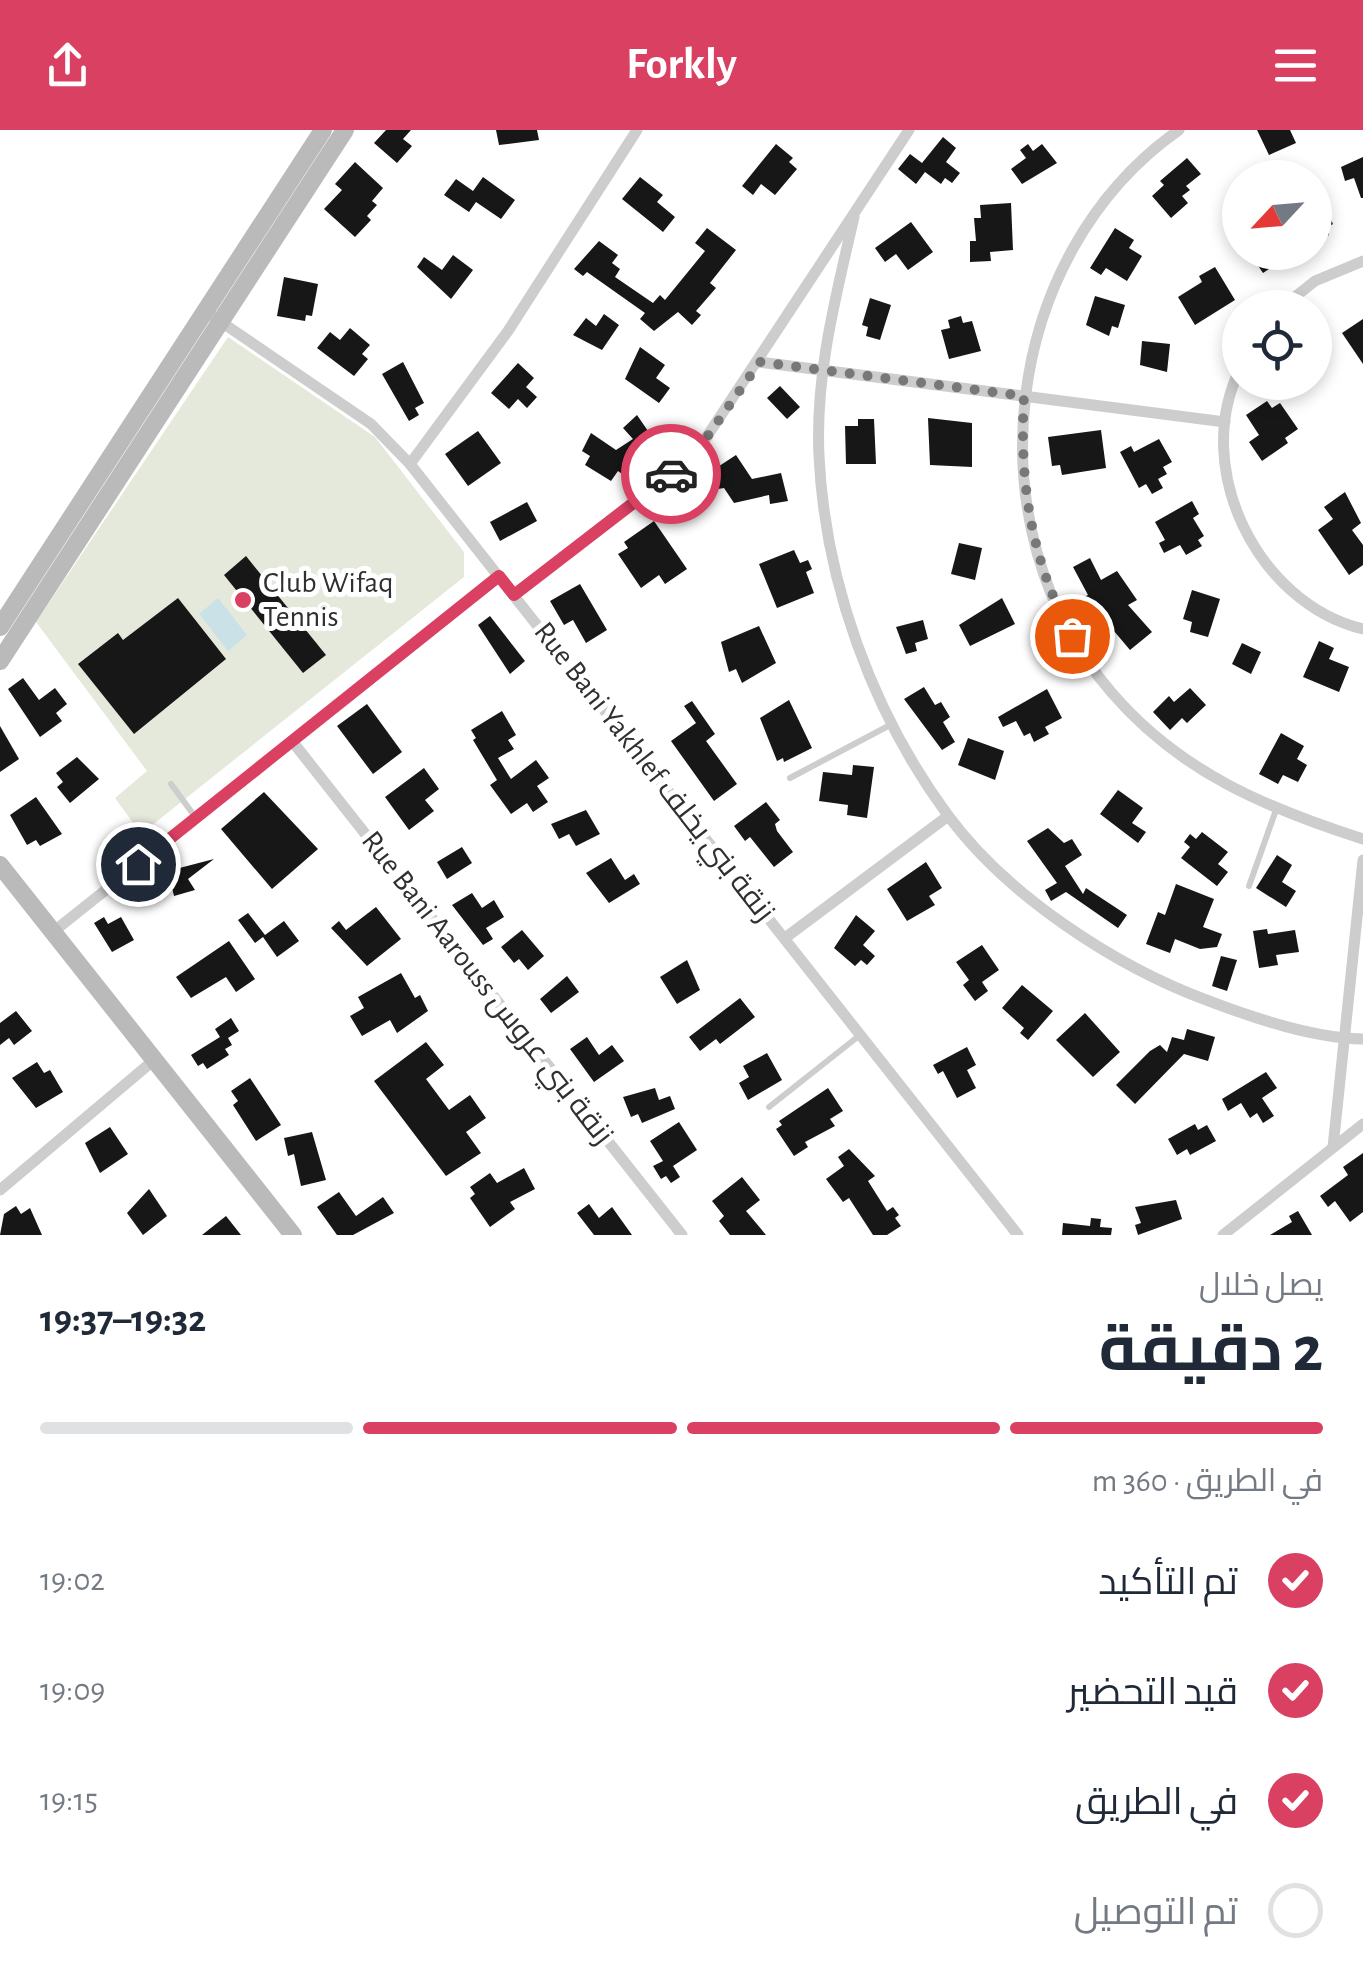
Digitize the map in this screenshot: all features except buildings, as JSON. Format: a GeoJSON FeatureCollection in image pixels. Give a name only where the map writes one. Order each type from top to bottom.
{"type":"FeatureCollection","features":[{"type":"Feature","properties":{"kind":"street"},"geometry":{"type":"LineString","coordinates":[[0,661],[323,130]]}},
{"type":"Feature","properties":{"kind":"street"},"geometry":{"type":"LineString","coordinates":[[0,627],[212,316],[345,130]]}},
{"type":"Feature","properties":{"kind":"street"},"geometry":{"type":"LineString","coordinates":[[410,464],[508,331],[637,130]]}},
{"type":"Feature","properties":{"kind":"street"},"geometry":{"type":"LineString","coordinates":[[514,595],[687,460],[760,362],[908,130]]}},
{"type":"Feature","properties":{"kind":"street"},"geometry":{"type":"LineString","coordinates":[[1179,130],[1122,178],[1082,230],[1040,326],[1024,396],[1025,497],[1033,541],[1072,636],[1113,694],[1157,737],[1209,776],[1276,810],[1363,838]]}},
{"type":"Feature","properties":{"kind":"street"},"geometry":{"type":"LineString","coordinates":[[854,217],[820,372],[820,468],[835,570],[860,652],[893,724],[948,816],[1046,910],[1121,960],[1236,1011],[1347,1039],[1363,1039]]}},
{"type":"Feature","properties":{"kind":"street"},"geometry":{"type":"LineString","coordinates":[[1304,290],[1363,261]]}},
{"type":"Feature","properties":{"kind":"street","name":"Rue Bani Yakhlef زنقة بني يخلف"},"geometry":{"type":"LineString","coordinates":[[212,316],[371,424],[410,464],[1018,1235]]}},
{"type":"Feature","properties":{"kind":"street"},"geometry":{"type":"LineString","coordinates":[[760,362],[1225,422]]}},
{"type":"Feature","properties":{"kind":"street"},"geometry":{"type":"LineString","coordinates":[[1231,400],[1225,422],[1224,459],[1231,496],[1244,530],[1264,562],[1289,589],[1320,611],[1363,628]]}},
{"type":"Feature","properties":{"kind":"street"},"geometry":{"type":"LineString","coordinates":[[53,932],[499,576]]}},
{"type":"Feature","properties":{"kind":"street","name":"Rue Bani Aarouss زنقة بني عروس"},"geometry":{"type":"LineString","coordinates":[[292,741],[682,1235]]}},
{"type":"Feature","properties":{"kind":"street"},"geometry":{"type":"LineString","coordinates":[[785,938],[948,816]]}},
{"type":"Feature","properties":{"kind":"street"},"geometry":{"type":"LineString","coordinates":[[1333,1147],[1363,860]]}},
{"type":"Feature","properties":{"kind":"street"},"geometry":{"type":"LineString","coordinates":[[0,865],[293,1235]]}},
{"type":"Feature","properties":{"kind":"street"},"geometry":{"type":"LineString","coordinates":[[0,1190],[154,1060]]}},
{"type":"Feature","properties":{"kind":"street"},"geometry":{"type":"LineString","coordinates":[[1224,1235],[1363,1124]]}},
{"type":"Feature","properties":{"kind":"lane"},"geometry":{"type":"LineString","coordinates":[[790,778],[893,724]]}},
{"type":"Feature","properties":{"kind":"lane"},"geometry":{"type":"LineString","coordinates":[[171,784],[196,818]]}},
{"type":"Feature","properties":{"kind":"lane"},"geometry":{"type":"LineString","coordinates":[[1249,886],[1276,810]]}},
{"type":"Feature","properties":{"kind":"lane"},"geometry":{"type":"LineString","coordinates":[[769,1107],[861,1034]]}},
{"type":"Feature","properties":{"kind":"shaded area","name":"Club Wifaq Tennis"},"geometry":{"type":"Polygon","coordinates":[[[228,337],[375,437],[464,552],[464,577],[141,834],[115,798],[147,771],[36,622],[228,337]]]}},
{"type":"Feature","properties":{"kind":"water"},"geometry":{"type":"Polygon","coordinates":[[[218,598],[247,635],[228,651],[199,614],[218,598]]]}},
{"type":"Feature","properties":{"kind":"way so far"},"geometry":{"type":"LineString","coordinates":[[671,474],[702,444],[760,362],[1024,396],[1025,497],[1033,541],[1041,569],[1072,636]]}},
{"type":"Feature","properties":{"kind":"place","name":"Club Wifaq Tennis"},"geometry":{"type":"Point","coordinates":[243,600]}},
{"type":"Feature","properties":{"kind":"route"},"geometry":{"type":"LineString","coordinates":[[138,864],[499,576],[514,595],[671,474]]}}]}
